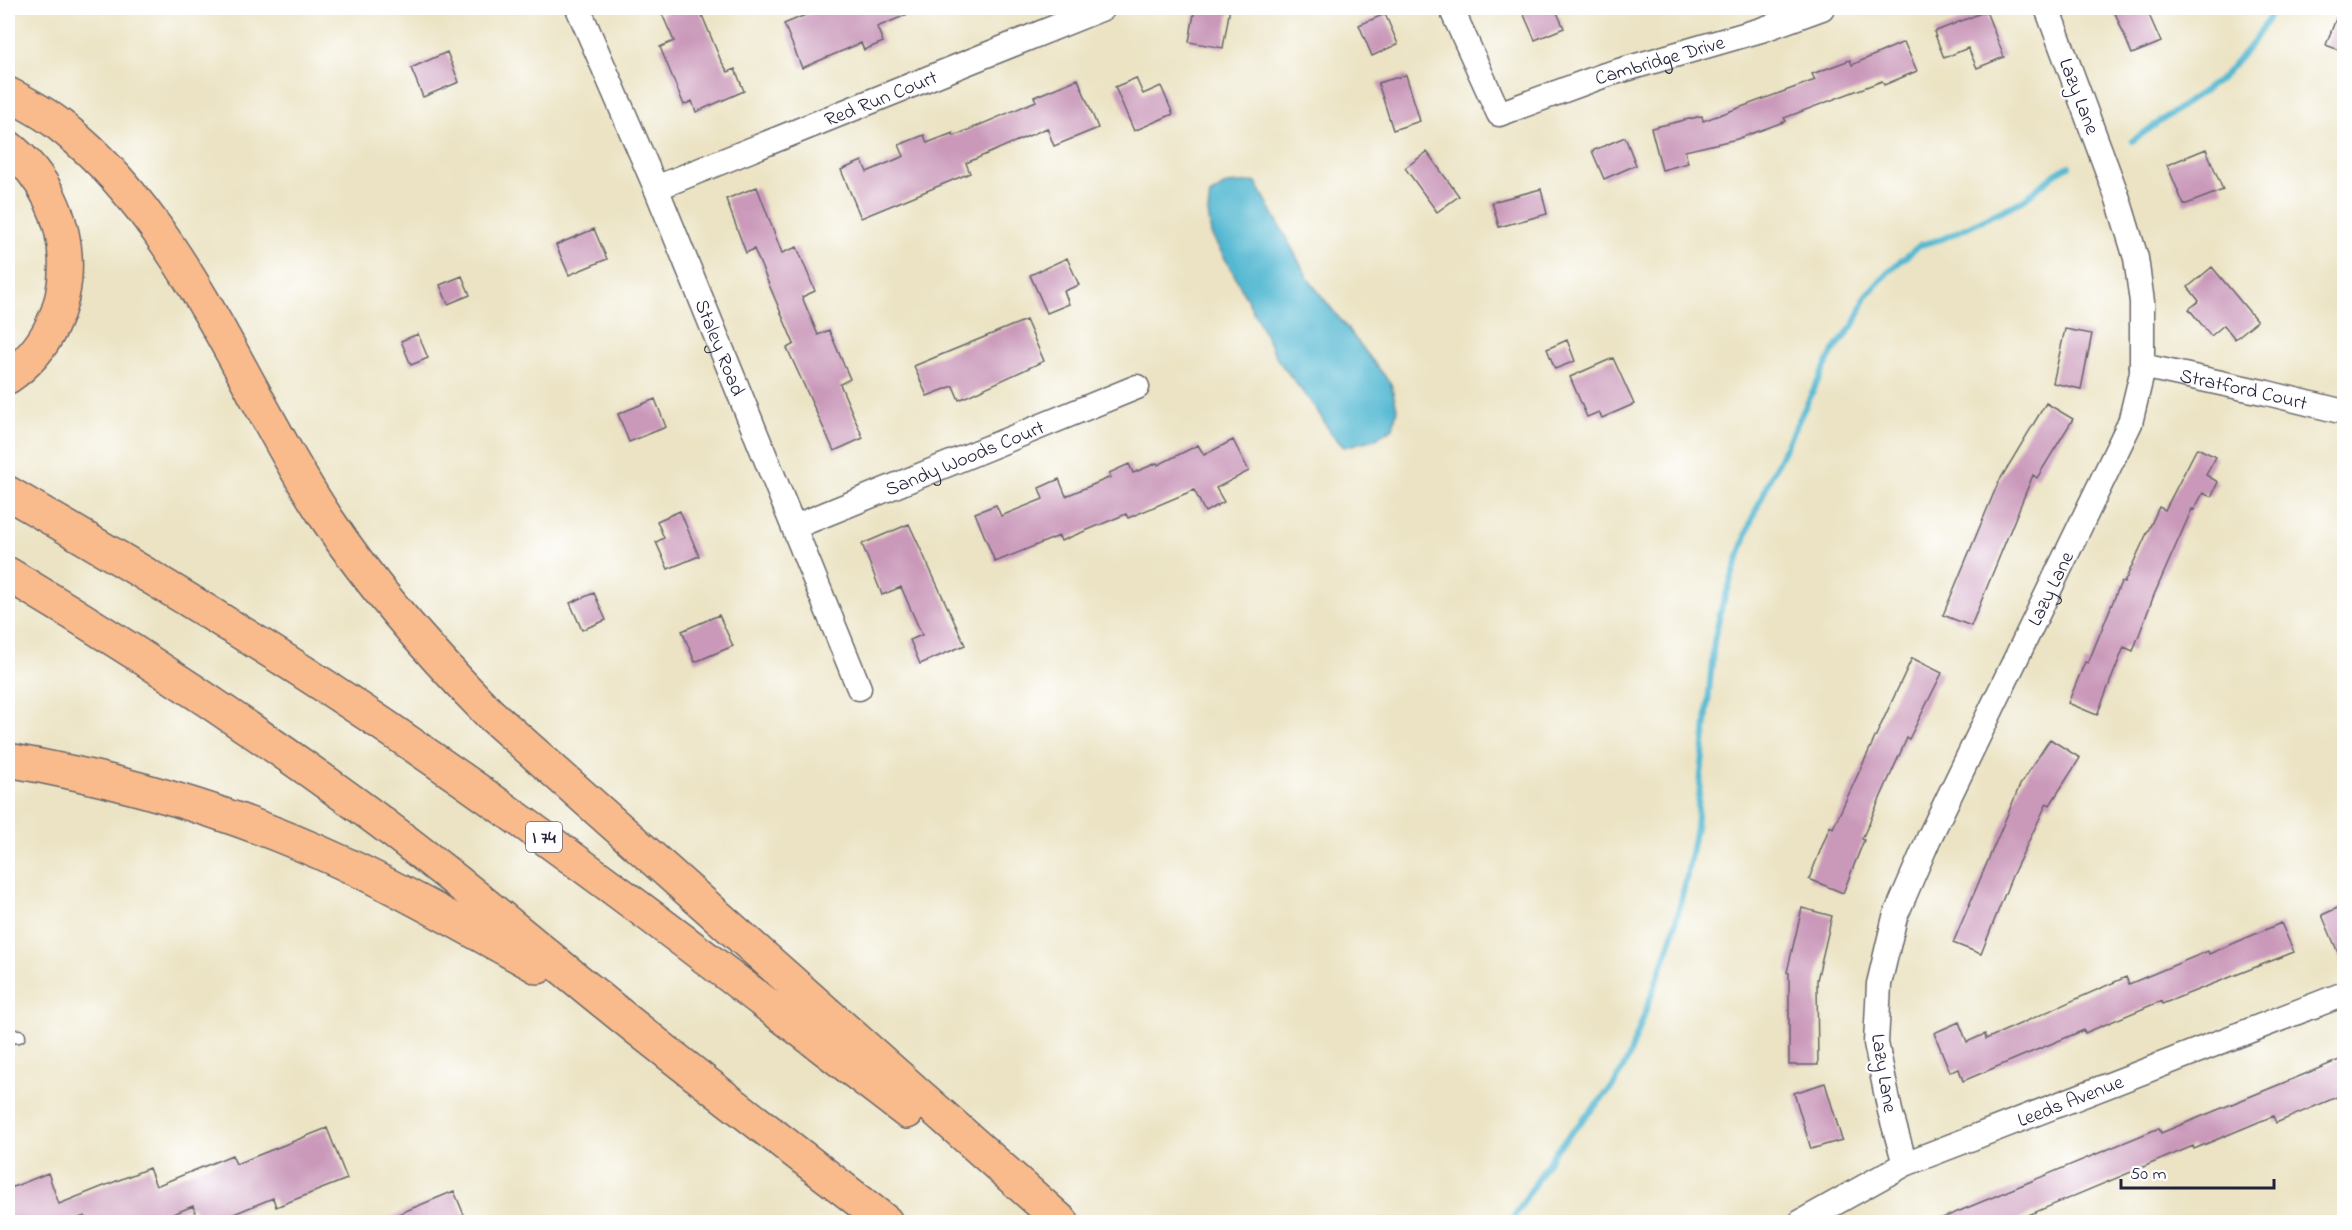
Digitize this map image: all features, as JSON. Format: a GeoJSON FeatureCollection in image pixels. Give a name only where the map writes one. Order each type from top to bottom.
{"type":"FeatureCollection","features":[{"type":"Feature","properties":{"kind":"highway"},"geometry":{"type":"LineString","coordinates":[[8,93],[61,126],[112,173],[138,203],[186,275],[326,519],[374,586],[447,669],[490,714],[1062,1222]]}},
{"type":"Feature","properties":{"kind":"highway"},"geometry":{"type":"LineString","coordinates":[[8,147],[32,169],[53,201],[64,240],[66,263],[64,285],[51,325],[27,360],[8,376]]}},
{"type":"Feature","properties":{"kind":"highway","name":"I 74"},"geometry":{"type":"LineString","coordinates":[[8,493],[196,605],[412,744],[510,813],[724,971],[1052,1222]]}},
{"type":"Feature","properties":{"kind":"highway"},"geometry":{"type":"LineString","coordinates":[[8,574],[158,668],[356,804],[458,881],[611,1007],[886,1222]]}},
{"type":"Feature","properties":{"kind":"highway"},"geometry":{"type":"LineString","coordinates":[[8,760],[164,796],[289,840],[396,889],[611,1007]]}},
{"type":"Feature","properties":{"kind":"street","name":"Staley Road"},"geometry":{"type":"LineString","coordinates":[[578,8],[656,188],[860,688]]}},
{"type":"Feature","properties":{"kind":"street","name":"Red Run Court"},"geometry":{"type":"LineString","coordinates":[[656,188],[1103,8]]}},
{"type":"Feature","properties":{"kind":"street","name":"Cambridge Drive"},"geometry":{"type":"LineString","coordinates":[[1451,8],[1499,114],[1605,75],[1761,30],[1822,8]]}},
{"type":"Feature","properties":{"kind":"street","name":"Lazy Lane"},"geometry":{"type":"LineString","coordinates":[[1905,1164],[1890,1111],[1876,1043],[1879,984],[1895,917],[1929,838],[2130,423],[2142,366],[2142,302],[2136,258],[2118,199],[2047,8]]}},
{"type":"Feature","properties":{"kind":"street","name":"Stratford Court"},"geometry":{"type":"LineString","coordinates":[[2142,366],[2344,412]]}},
{"type":"Feature","properties":{"kind":"street","name":"Sandy Woods Court"},"geometry":{"type":"LineString","coordinates":[[794,527],[1137,387]]}},
{"type":"Feature","properties":{"kind":"street","name":"Leeds Avenue"},"geometry":{"type":"LineString","coordinates":[[1801,1222],[1905,1164],[2344,994]]}},
{"type":"Feature","properties":{"kind":"water"},"geometry":{"type":"Polygon","coordinates":[[[1256,182],[1309,280],[1391,384],[1397,409],[1393,428],[1375,439],[1344,447],[1332,435],[1317,410],[1278,360],[1211,234],[1208,212],[1210,195],[1227,184],[1256,182]]]}},
{"type":"Feature","properties":{"kind":"building"},"geometry":{"type":"Polygon","coordinates":[[[677,8],[699,8],[721,61],[728,72],[735,69],[744,91],[696,112],[692,101],[684,105],[660,47],[674,41],[662,14],[677,8]]]}},
{"type":"Feature","properties":{"kind":"building"},"geometry":{"type":"Polygon","coordinates":[[[822,8],[923,8],[877,27],[883,42],[864,50],[861,43],[802,68],[784,24],[822,8]]]}},
{"type":"Feature","properties":{"kind":"building"},"geometry":{"type":"Polygon","coordinates":[[[1195,8],[1230,8],[1223,48],[1189,42],[1195,8]]]}},
{"type":"Feature","properties":{"kind":"building"},"geometry":{"type":"Polygon","coordinates":[[[1521,8],[1555,8],[1564,28],[1535,40],[1521,8]]]}},
{"type":"Feature","properties":{"kind":"building"},"geometry":{"type":"Polygon","coordinates":[[[2113,8],[2146,8],[2161,42],[2132,54],[2113,8]]]}},
{"type":"Feature","properties":{"kind":"building"},"geometry":{"type":"Polygon","coordinates":[[[2340,8],[2344,8],[2344,52],[2326,45],[2340,8]]]}},
{"type":"Feature","properties":{"kind":"building"},"geometry":{"type":"Polygon","coordinates":[[[1986,11],[2004,57],[1977,68],[1968,48],[1944,58],[1934,32],[1986,11]]]}},
{"type":"Feature","properties":{"kind":"building"},"geometry":{"type":"Polygon","coordinates":[[[1385,14],[1398,44],[1372,56],[1359,25],[1385,14]]]}},
{"type":"Feature","properties":{"kind":"building"},"geometry":{"type":"Polygon","coordinates":[[[1904,42],[1917,71],[1884,85],[1882,81],[1784,118],[1786,121],[1737,139],[1685,151],[1688,163],[1662,170],[1651,128],[1702,116],[1703,121],[1815,80],[1812,74],[1850,60],[1852,65],[1904,42]]]}},
{"type":"Feature","properties":{"kind":"building"},"geometry":{"type":"Polygon","coordinates":[[[447,52],[459,82],[423,97],[411,68],[447,52]]]}},
{"type":"Feature","properties":{"kind":"building"},"geometry":{"type":"Polygon","coordinates":[[[1406,75],[1420,121],[1393,130],[1378,83],[1406,75]]]}},
{"type":"Feature","properties":{"kind":"building"},"geometry":{"type":"Polygon","coordinates":[[[1136,78],[1143,94],[1161,86],[1173,114],[1134,131],[1115,87],[1136,78]]]}},
{"type":"Feature","properties":{"kind":"building"},"geometry":{"type":"Polygon","coordinates":[[[1078,79],[1098,128],[1054,146],[1047,128],[966,163],[970,173],[861,218],[841,170],[862,161],[867,172],[904,156],[899,145],[924,135],[927,143],[953,133],[954,136],[1036,101],[1034,97],[1078,79]]]}},
{"type":"Feature","properties":{"kind":"building"},"geometry":{"type":"Polygon","coordinates":[[[1625,137],[1636,165],[1604,179],[1592,151],[1625,137]]]}},
{"type":"Feature","properties":{"kind":"building"},"geometry":{"type":"Polygon","coordinates":[[[2206,149],[2223,190],[2184,205],[2167,165],[2206,149]]]}},
{"type":"Feature","properties":{"kind":"building"},"geometry":{"type":"Polygon","coordinates":[[[1427,152],[1459,196],[1437,212],[1405,168],[1427,152]]]}},
{"type":"Feature","properties":{"kind":"building"},"geometry":{"type":"Polygon","coordinates":[[[757,187],[782,253],[797,247],[815,291],[802,297],[818,335],[829,330],[850,379],[840,384],[863,438],[834,451],[787,348],[794,344],[754,249],[746,253],[726,199],[757,187]]]}},
{"type":"Feature","properties":{"kind":"building"},"geometry":{"type":"Polygon","coordinates":[[[1541,189],[1547,214],[1499,227],[1492,202],[1541,189]]]}},
{"type":"Feature","properties":{"kind":"building"},"geometry":{"type":"Polygon","coordinates":[[[594,229],[607,259],[569,275],[556,245],[594,229]]]}},
{"type":"Feature","properties":{"kind":"building"},"geometry":{"type":"Polygon","coordinates":[[[1067,258],[1079,285],[1064,291],[1069,304],[1047,313],[1030,275],[1067,258]]]}},
{"type":"Feature","properties":{"kind":"building"},"geometry":{"type":"Polygon","coordinates":[[[2212,267],[2257,321],[2235,339],[2224,325],[2211,336],[2189,309],[2199,301],[2188,287],[2212,267]]]}},
{"type":"Feature","properties":{"kind":"building"},"geometry":{"type":"Polygon","coordinates":[[[462,276],[470,295],[448,304],[440,285],[462,276]]]}},
{"type":"Feature","properties":{"kind":"building"},"geometry":{"type":"Polygon","coordinates":[[[1026,320],[1044,361],[959,400],[953,386],[927,396],[914,366],[1026,320]]]}},
{"type":"Feature","properties":{"kind":"building"},"geometry":{"type":"Polygon","coordinates":[[[2065,329],[2092,334],[2081,389],[2053,383],[2065,329]]]}},
{"type":"Feature","properties":{"kind":"building"},"geometry":{"type":"Polygon","coordinates":[[[418,334],[428,358],[411,365],[401,341],[418,334]]]}},
{"type":"Feature","properties":{"kind":"building"},"geometry":{"type":"Polygon","coordinates":[[[1567,340],[1575,361],[1555,369],[1547,349],[1567,340]]]}},
{"type":"Feature","properties":{"kind":"building"},"geometry":{"type":"Polygon","coordinates":[[[1613,358],[1634,404],[1602,418],[1599,412],[1587,417],[1570,377],[1613,358]]]}},
{"type":"Feature","properties":{"kind":"building"},"geometry":{"type":"Polygon","coordinates":[[[655,399],[666,427],[629,442],[618,414],[655,399]]]}},
{"type":"Feature","properties":{"kind":"building"},"geometry":{"type":"Polygon","coordinates":[[[2046,403],[2073,419],[2037,478],[2033,475],[1971,626],[1943,615],[1998,483],[2046,403]]]}},
{"type":"Feature","properties":{"kind":"building"},"geometry":{"type":"Polygon","coordinates":[[[1233,440],[1249,471],[1216,488],[1224,502],[1205,512],[1194,490],[1128,518],[1126,514],[1061,541],[1059,536],[995,562],[975,513],[996,505],[1001,516],[1043,499],[1039,488],[1059,479],[1066,496],[1111,477],[1109,473],[1129,464],[1133,473],[1157,463],[1158,465],[1198,445],[1204,455],[1233,440]]]}},
{"type":"Feature","properties":{"kind":"building"},"geometry":{"type":"Polygon","coordinates":[[[2197,448],[2216,457],[2206,475],[2218,482],[2211,497],[2203,493],[2194,510],[2192,509],[2154,595],[2133,651],[2124,647],[2097,715],[2068,703],[2085,662],[2088,663],[2121,582],[2124,583],[2159,507],[2165,510],[2197,448]]]}},
{"type":"Feature","properties":{"kind":"building"},"geometry":{"type":"Polygon","coordinates":[[[680,511],[699,556],[668,569],[656,542],[664,538],[657,521],[680,511]]]}},
{"type":"Feature","properties":{"kind":"building"},"geometry":{"type":"Polygon","coordinates":[[[909,524],[965,645],[920,664],[910,640],[922,635],[901,587],[882,595],[862,544],[909,524]]]}},
{"type":"Feature","properties":{"kind":"building"},"geometry":{"type":"Polygon","coordinates":[[[594,593],[606,620],[582,630],[570,603],[594,593]]]}},
{"type":"Feature","properties":{"kind":"building"},"geometry":{"type":"Polygon","coordinates":[[[719,615],[733,646],[695,662],[682,631],[719,615]]]}},
{"type":"Feature","properties":{"kind":"building"},"geometry":{"type":"Polygon","coordinates":[[[1912,658],[1942,673],[1909,739],[1907,738],[1862,839],[1864,840],[1843,893],[1809,879],[1830,826],[1833,828],[1912,658]]]}},
{"type":"Feature","properties":{"kind":"building"},"geometry":{"type":"Polygon","coordinates":[[[2050,739],[2080,758],[2050,805],[2047,803],[2012,876],[1981,954],[1953,943],[2020,785],[2050,739]]]}},
{"type":"Feature","properties":{"kind":"building"},"geometry":{"type":"Polygon","coordinates":[[[2344,905],[2344,967],[2322,915],[2344,905]]]}},
{"type":"Feature","properties":{"kind":"building"},"geometry":{"type":"Polygon","coordinates":[[[1802,908],[1832,916],[1817,980],[1818,1065],[1789,1065],[1789,973],[1787,972],[1802,908]]]}},
{"type":"Feature","properties":{"kind":"building"},"geometry":{"type":"Polygon","coordinates":[[[2281,923],[2294,952],[2162,1004],[2161,1001],[2085,1033],[2084,1030],[1963,1081],[1959,1069],[1950,1072],[1934,1033],[1959,1022],[1967,1042],[1985,1034],[1986,1039],[2126,977],[2129,984],[2208,951],[2209,954],[2281,923]]]}},
{"type":"Feature","properties":{"kind":"building"},"geometry":{"type":"Polygon","coordinates":[[[2344,1058],[2344,1094],[2276,1123],[2273,1116],[2194,1149],[2193,1146],[2012,1222],[1933,1222],[2159,1128],[2161,1133],[2344,1058]]]}},
{"type":"Feature","properties":{"kind":"building"},"geometry":{"type":"Polygon","coordinates":[[[1825,1083],[1842,1140],[1811,1149],[1794,1093],[1825,1083]]]}},
{"type":"Feature","properties":{"kind":"building"},"geometry":{"type":"Polygon","coordinates":[[[327,1128],[347,1179],[276,1207],[273,1198],[214,1222],[199,1222],[193,1206],[153,1222],[88,1222],[85,1216],[66,1222],[8,1222],[8,1189],[48,1173],[59,1204],[149,1168],[156,1186],[232,1155],[236,1164],[327,1128]]]}},
{"type":"Feature","properties":{"kind":"building"},"geometry":{"type":"Polygon","coordinates":[[[454,1191],[467,1222],[379,1222],[454,1191]]]}},
{"type":"Feature","properties":{"kind":"waterway"},"geometry":{"type":"LineString","coordinates":[[2132,141],[2222,78],[2254,41],[2275,8]]}},
{"type":"Feature","properties":{"kind":"waterway"},"geometry":{"type":"LineString","coordinates":[[1511,1222],[1555,1151],[1613,1086],[1628,1059],[1672,937],[1686,880],[1696,827],[1714,641],[1721,609],[1751,521],[1832,353],[1855,323],[1866,296],[1891,269],[1920,245],[1942,239],[2022,201],[2055,174],[2069,166]]}}]}
